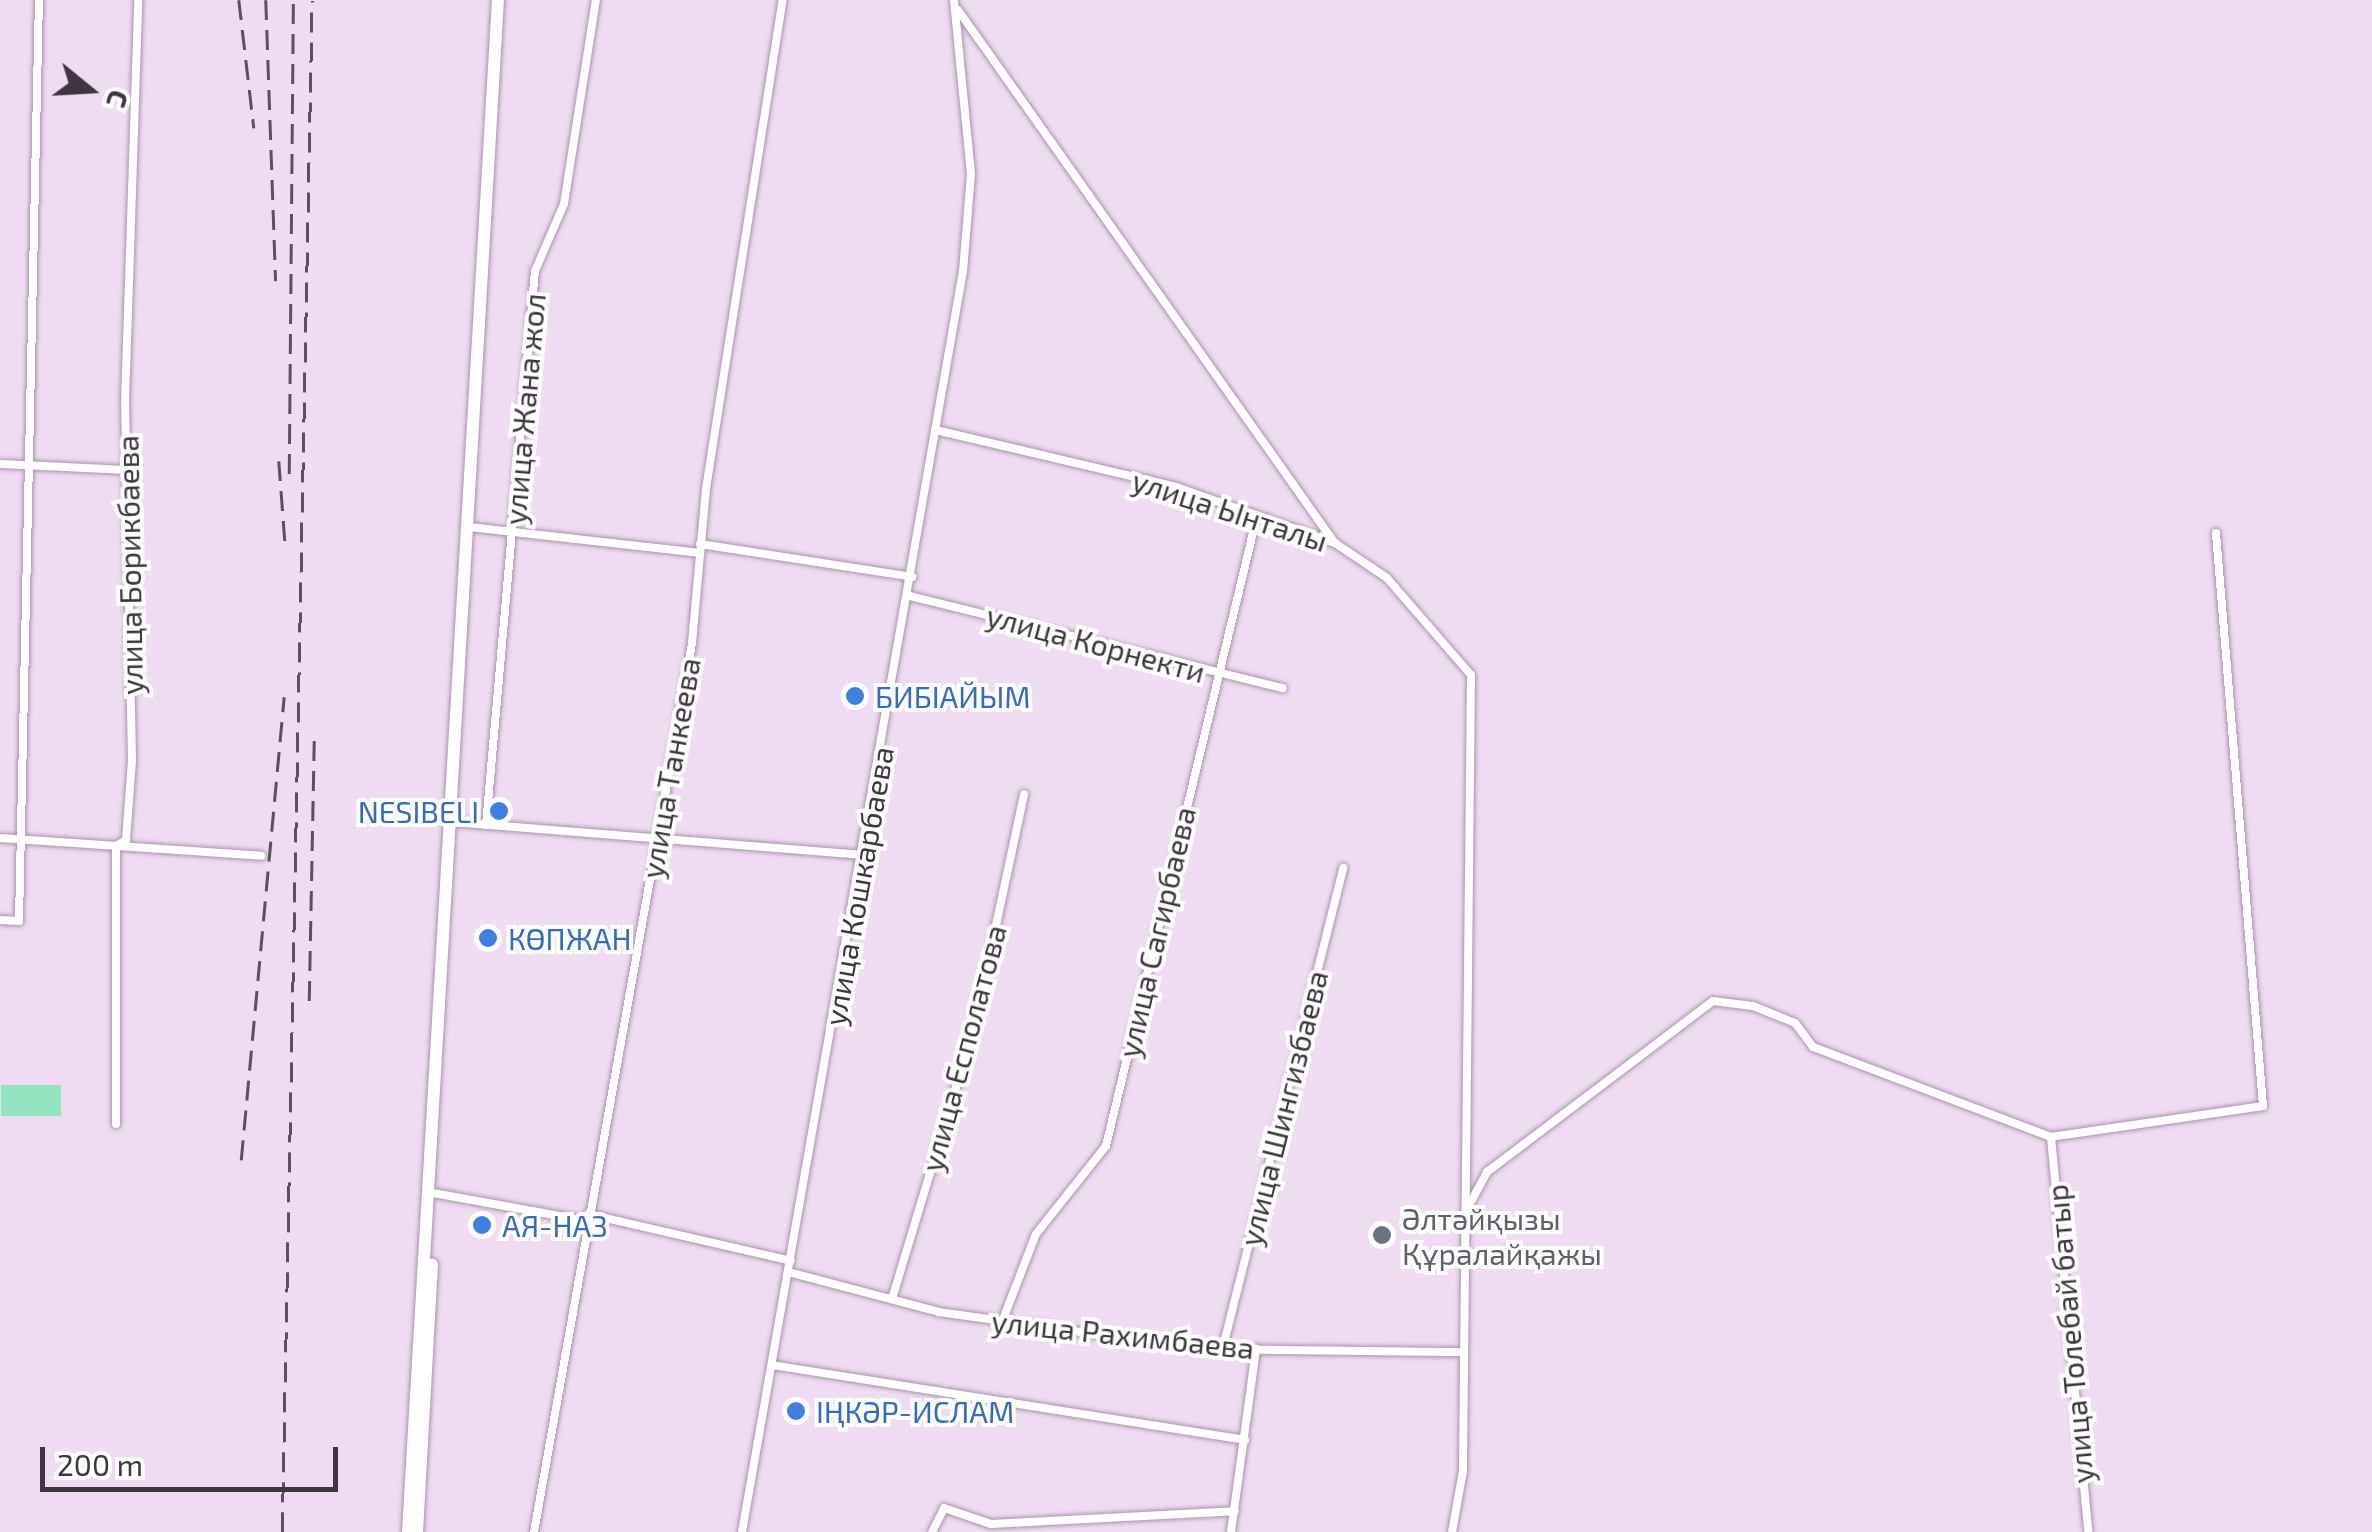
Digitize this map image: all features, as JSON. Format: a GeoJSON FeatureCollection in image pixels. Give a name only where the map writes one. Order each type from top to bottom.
{"type":"FeatureCollection","features":[{"type":"Feature","properties":{"kind":"main road"},"geometry":{"type":"LineString","coordinates":[[408,1532],[418,1322],[430,1231],[498,0]]}},
{"type":"Feature","properties":{"kind":"main road"},"geometry":{"type":"LineString","coordinates":[[417,1532],[435,1322],[430,1231]]}},
{"type":"Feature","properties":{"kind":"main road"},"geometry":{"type":"LineString","coordinates":[[418,1322],[435,1322]]}},
{"type":"Feature","properties":{"kind":"street"},"geometry":{"type":"LineString","coordinates":[[0,920],[19,921],[17,839],[38,0]]}},
{"type":"Feature","properties":{"kind":"street","name":"улица Борикбаева"},"geometry":{"type":"LineString","coordinates":[[116,1124],[116,846],[126,840],[132,760],[128,470],[138,0]]}},
{"type":"Feature","properties":{"kind":"street","name":"улица Жана жол"},"geometry":{"type":"LineString","coordinates":[[486,825],[536,271],[564,204],[596,0]]}},
{"type":"Feature","properties":{"kind":"street","name":"улица Танкеева"},"geometry":{"type":"LineString","coordinates":[[534,1532],[658,839],[783,0]]}},
{"type":"Feature","properties":{"kind":"street"},"geometry":{"type":"LineString","coordinates":[[954,3],[1335,543]]}},
{"type":"Feature","properties":{"kind":"street","name":"улица Кошкарбаева"},"geometry":{"type":"LineString","coordinates":[[742,1532],[940,431],[969,224],[954,3]]}},
{"type":"Feature","properties":{"kind":"street","name":"улица Ынталы"},"geometry":{"type":"LineString","coordinates":[[940,431],[1257,516],[1335,543],[1386,578],[1471,676],[1466,1213]]}},
{"type":"Feature","properties":{"kind":"street"},"geometry":{"type":"LineString","coordinates":[[0,464],[128,470]]}},
{"type":"Feature","properties":{"kind":"street","name":"улица Сагирбаева"},"geometry":{"type":"LineString","coordinates":[[1002,1322],[1036,1234],[1106,1146],[1216,674],[1257,516]]}},
{"type":"Feature","properties":{"kind":"street"},"geometry":{"type":"LineString","coordinates":[[469,527],[700,548],[912,577]]}},
{"type":"Feature","properties":{"kind":"street"},"geometry":{"type":"LineString","coordinates":[[1450,1529],[1463,1471],[1466,1213],[1488,1172],[1713,1001],[1753,1006],[1795,1023],[1813,1046],[2051,1137],[2263,1106],[2216,533]]}},
{"type":"Feature","properties":{"kind":"street","name":"улица Корнекти"},"geometry":{"type":"LineString","coordinates":[[910,596],[1283,688]]}},
{"type":"Feature","properties":{"kind":"street","name":"улица Есполатова"},"geometry":{"type":"LineString","coordinates":[[892,1299],[974,1028],[1024,794]]}},
{"type":"Feature","properties":{"kind":"street"},"geometry":{"type":"LineString","coordinates":[[453,822],[863,855]]}},
{"type":"Feature","properties":{"kind":"street"},"geometry":{"type":"LineString","coordinates":[[0,838],[260,856]]}},
{"type":"Feature","properties":{"kind":"street","name":"улица Шингизбаева"},"geometry":{"type":"LineString","coordinates":[[1223,1347],[1344,868]]}},
{"type":"Feature","properties":{"kind":"street","name":"улица Толебай батыр"},"geometry":{"type":"LineString","coordinates":[[2051,1137],[2088,1532]]}},
{"type":"Feature","properties":{"kind":"street"},"geometry":{"type":"LineString","coordinates":[[432,1193],[588,1217],[791,1261]]}},
{"type":"Feature","properties":{"kind":"street","name":"улица Рахимбаева"},"geometry":{"type":"LineString","coordinates":[[788,1272],[1002,1322],[1223,1347],[1462,1352]]}},
{"type":"Feature","properties":{"kind":"street"},"geometry":{"type":"LineString","coordinates":[[1231,1532],[1256,1348]]}},
{"type":"Feature","properties":{"kind":"street"},"geometry":{"type":"LineString","coordinates":[[772,1365],[1245,1440]]}},
{"type":"Feature","properties":{"kind":"street"},"geometry":{"type":"LineString","coordinates":[[932,1532],[944,1508],[991,1524],[1235,1511]]}},
{"type":"Feature","properties":{"kind":"green space"},"geometry":{"type":"Polygon","coordinates":[[[1,1085],[61,1085],[61,1116],[1,1116],[1,1085]]]}},
{"type":"Feature","properties":{"kind":"railway"},"geometry":{"type":"LineString","coordinates":[[239,0],[254,128]]}},
{"type":"Feature","properties":{"kind":"railway"},"geometry":{"type":"LineString","coordinates":[[266,0],[276,281]]}},
{"type":"Feature","properties":{"kind":"railway"},"geometry":{"type":"LineString","coordinates":[[289,474],[293,0]]}},
{"type":"Feature","properties":{"kind":"railway"},"geometry":{"type":"LineString","coordinates":[[282,1532],[312,0]]}},
{"type":"Feature","properties":{"kind":"railway"},"geometry":{"type":"LineString","coordinates":[[279,461],[285,541]]}},
{"type":"Feature","properties":{"kind":"railway"},"geometry":{"type":"LineString","coordinates":[[241,1160],[284,697]]}},
{"type":"Feature","properties":{"kind":"railway"},"geometry":{"type":"LineString","coordinates":[[309,1001],[314,734]]}},
{"type":"Feature","properties":{"kind":"place","name":"БИБІАЙЫМ"},"geometry":{"type":"Point","coordinates":[855,696]}},
{"type":"Feature","properties":{"kind":"place","name":"NESIBELI"},"geometry":{"type":"Point","coordinates":[499,811]}},
{"type":"Feature","properties":{"kind":"place","name":"КӨПЖАН"},"geometry":{"type":"Point","coordinates":[488,938]}},
{"type":"Feature","properties":{"kind":"place","name":"АЯ-НАЗ"},"geometry":{"type":"Point","coordinates":[482,1225]}},
{"type":"Feature","properties":{"kind":"place","name":"Әлтәйқызы Құралайқажы"},"geometry":{"type":"Point","coordinates":[1382,1235]}},
{"type":"Feature","properties":{"kind":"place","name":"ІҢКӘР-ИСЛАМ"},"geometry":{"type":"Point","coordinates":[796,1411]}}]}
